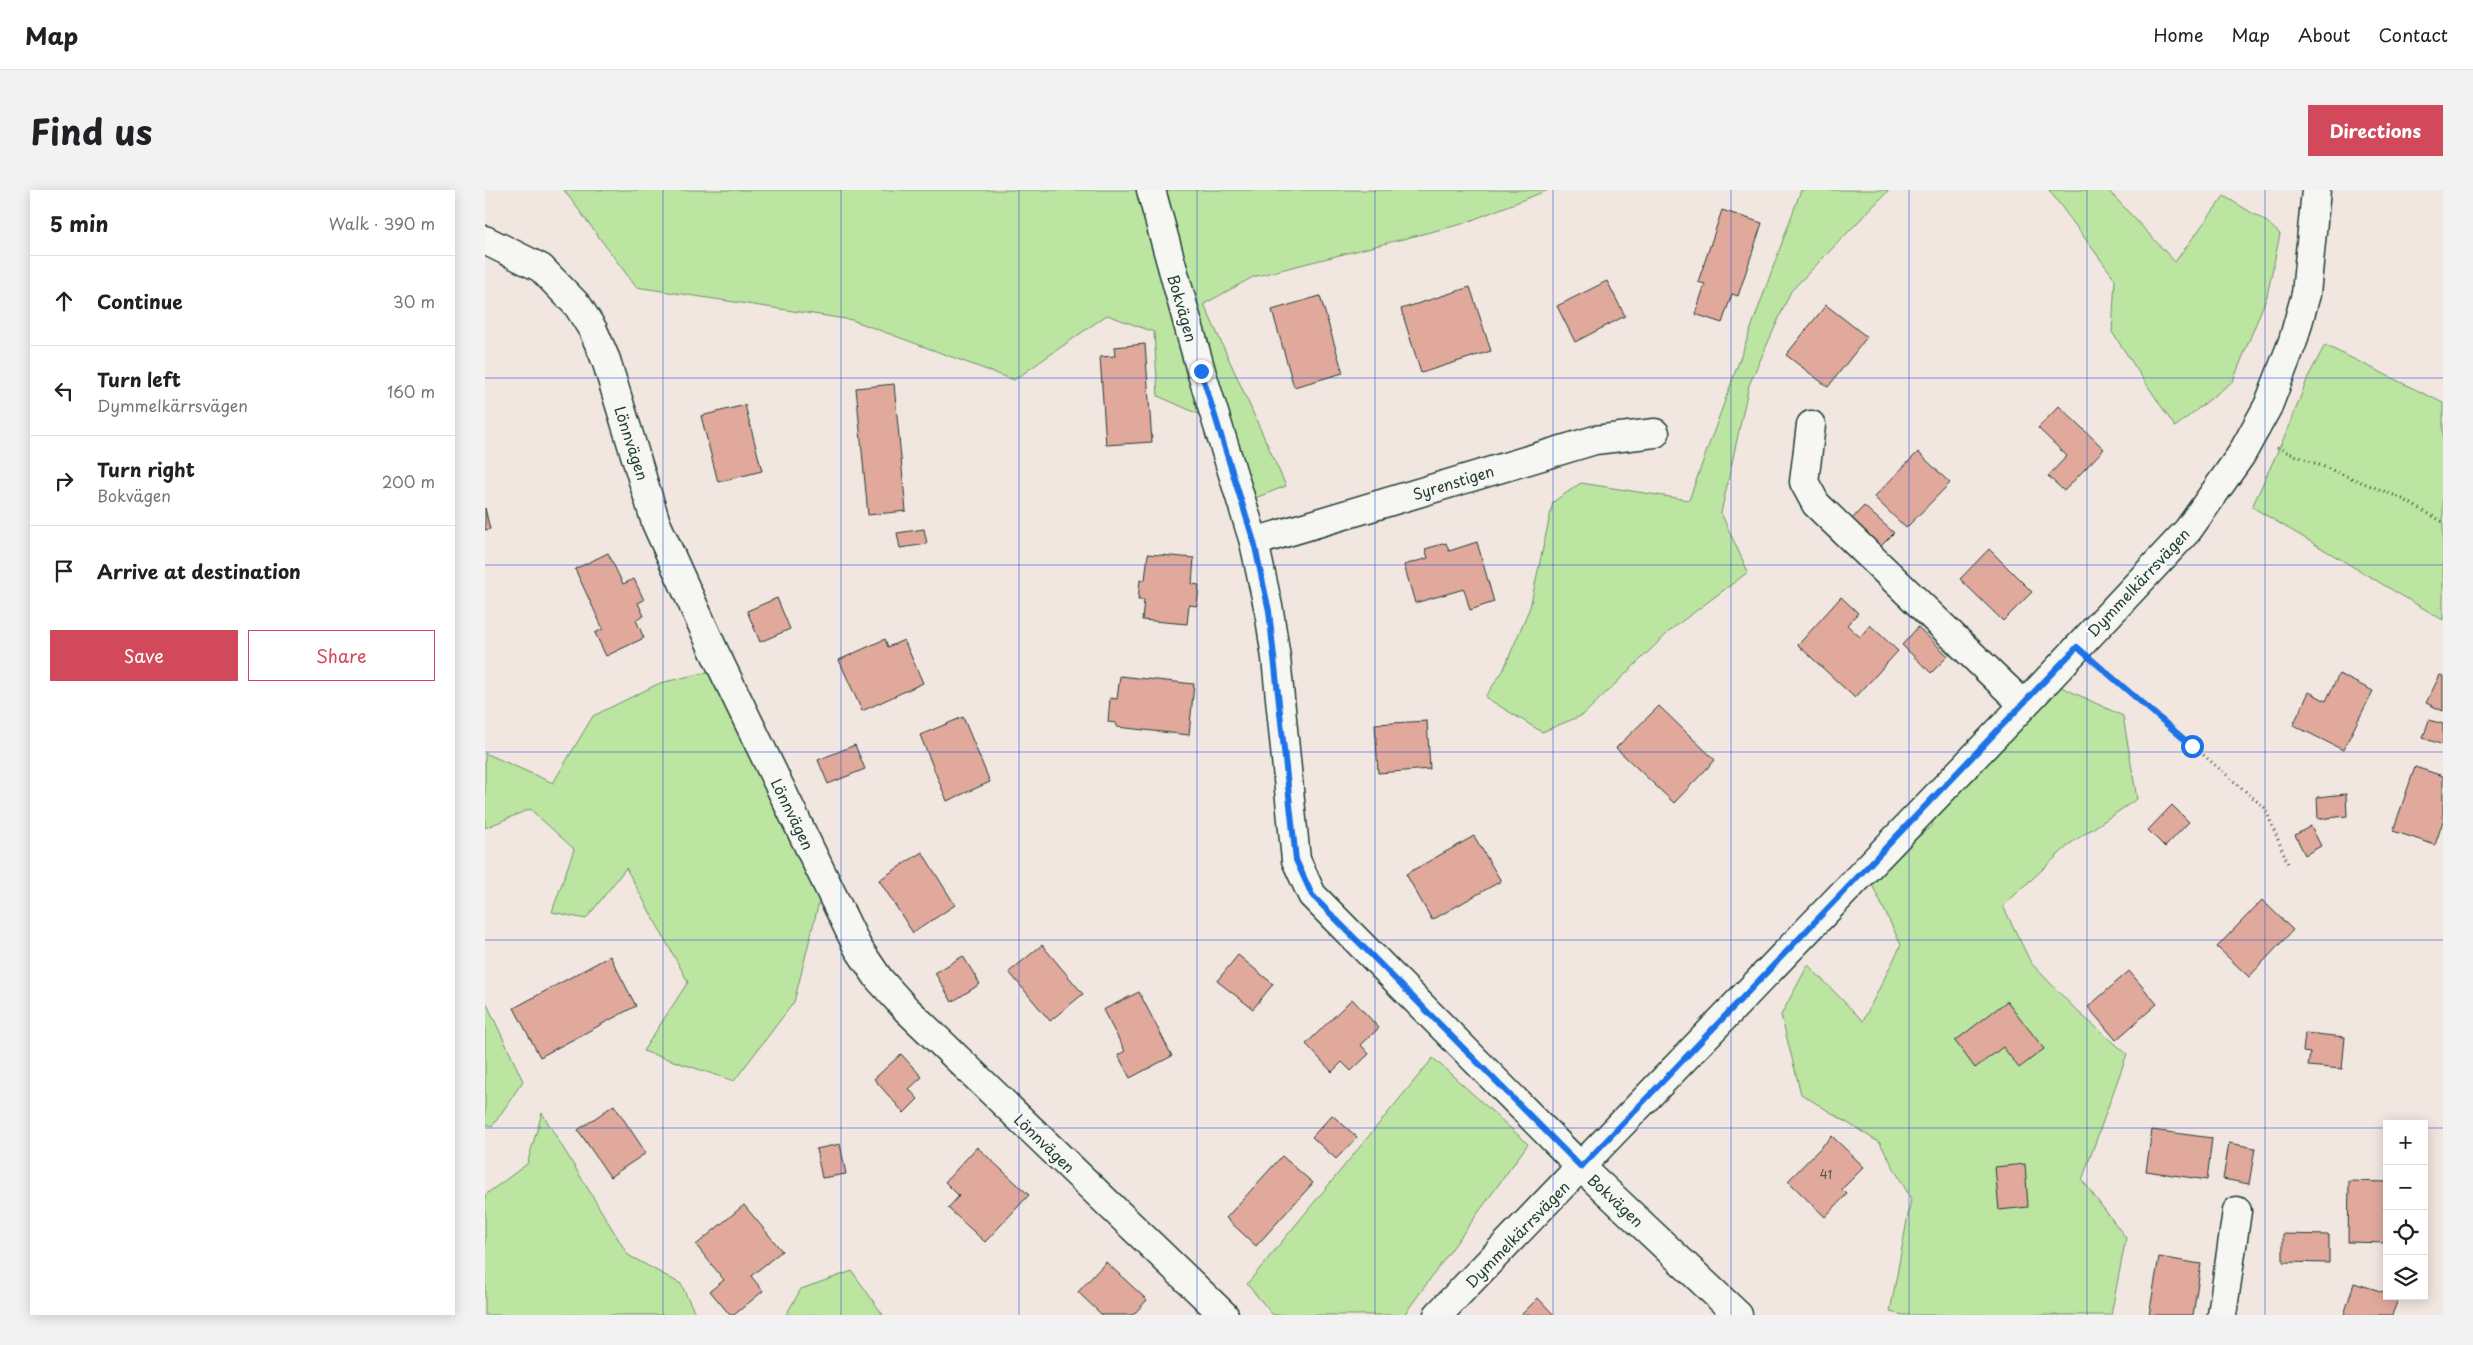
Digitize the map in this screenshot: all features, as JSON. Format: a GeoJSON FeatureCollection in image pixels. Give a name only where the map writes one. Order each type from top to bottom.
{"type":"FeatureCollection","features":[{"type":"Feature","properties":{"kind":"street","name":"Bokvägen"},"geometry":{"type":"LineString","coordinates":[[1151,190],[1201,371],[1254,542],[1275,648],[1296,860],[1312,895],[1581,1167],[1738,1315]]}},
{"type":"Feature","properties":{"kind":"street","name":"Dymmelkärrsvägen"},"geometry":{"type":"LineString","coordinates":[[1439,1315],[1803,933],[2024,705],[2188,530],[2251,437],[2268,406],[2293,341],[2306,294],[2316,190]]}},
{"type":"Feature","properties":{"kind":"street","name":"Lönnvägen"},"geometry":{"type":"LineString","coordinates":[[485,240],[541,268],[561,286],[584,314],[605,360],[657,523],[714,651],[858,948],[879,979],[906,1009],[1225,1315]]}},
{"type":"Feature","properties":{"kind":"street"},"geometry":{"type":"LineString","coordinates":[[1811,425],[1804,482],[1816,504],[2024,705]]}},
{"type":"Feature","properties":{"kind":"street","name":"Syrenstigen"},"geometry":{"type":"LineString","coordinates":[[1254,542],[1595,440],[1655,433]]}},
{"type":"Feature","properties":{"kind":"street"},"geometry":{"type":"LineString","coordinates":[[2222,1315],[2237,1211]]}},
{"type":"Feature","properties":{"kind":"path"},"geometry":{"type":"LineString","coordinates":[[2251,437],[2401,498],[2443,522]]}},
{"type":"Feature","properties":{"kind":"path"},"geometry":{"type":"LineString","coordinates":[[2077,647],[2265,808],[2288,864]]}},
{"type":"Feature","properties":{"kind":"green space"},"geometry":{"type":"Polygon","coordinates":[[[564,190],[1548,190],[1462,224],[1253,277],[1204,304],[1286,486],[1250,500],[1223,425],[1158,396],[1154,332],[1107,315],[1014,380],[852,320],[636,287],[564,190]]]}},
{"type":"Feature","properties":{"kind":"green space"},"geometry":{"type":"Polygon","coordinates":[[[1801,190],[1889,190],[1791,291],[1749,385],[1721,513],[1748,572],[1673,628],[1583,715],[1542,732],[1485,697],[1503,671],[1530,607],[1553,502],[1581,483],[1689,500],[1801,190]]]}},
{"type":"Feature","properties":{"kind":"green space"},"geometry":{"type":"Polygon","coordinates":[[[2049,190],[2108,190],[2175,262],[2224,196],[2267,222],[2280,234],[2267,296],[2233,381],[2175,427],[2112,332],[2115,279],[2049,190]]]}},
{"type":"Feature","properties":{"kind":"green space"},"geometry":{"type":"Polygon","coordinates":[[[2325,345],[2443,403],[2443,620],[2252,507],[2289,427],[2308,377],[2325,345]]]}},
{"type":"Feature","properties":{"kind":"green space"},"geometry":{"type":"Polygon","coordinates":[[[712,671],[821,894],[794,1002],[734,1081],[643,1051],[688,982],[626,868],[586,919],[552,912],[574,849],[530,809],[485,828],[485,753],[553,783],[593,716],[660,683],[712,671]]]}},
{"type":"Feature","properties":{"kind":"green space"},"geometry":{"type":"Polygon","coordinates":[[[2057,685],[2123,716],[2137,799],[2071,843],[2003,906],[2031,963],[2077,1011],[2127,1054],[2082,1180],[2126,1238],[2111,1315],[1903,1315],[1890,1312],[1911,1199],[1880,1143],[1801,1094],[1781,1015],[1808,965],[1863,1021],[1901,945],[1868,876],[1932,826],[1937,795],[2057,685]]]}},
{"type":"Feature","properties":{"kind":"green space"},"geometry":{"type":"Polygon","coordinates":[[[485,1000],[523,1081],[492,1127],[485,1123],[485,1000]]]}},
{"type":"Feature","properties":{"kind":"green space"},"geometry":{"type":"Polygon","coordinates":[[[1433,1058],[1528,1144],[1404,1315],[1273,1315],[1247,1284],[1433,1058]]]}},
{"type":"Feature","properties":{"kind":"green space"},"geometry":{"type":"Polygon","coordinates":[[[542,1113],[628,1255],[681,1284],[696,1315],[485,1315],[485,1195],[527,1164],[542,1113]]]}},
{"type":"Feature","properties":{"kind":"green space"},"geometry":{"type":"Polygon","coordinates":[[[852,1271],[883,1315],[786,1315],[801,1289],[852,1271]]]}},
{"type":"Feature","properties":{"kind":"building"},"geometry":{"type":"Polygon","coordinates":[[[1722,210],[1762,223],[1738,296],[1732,294],[1722,323],[1695,314],[1705,284],[1698,282],[1722,210]]]}},
{"type":"Feature","properties":{"kind":"building"},"geometry":{"type":"Polygon","coordinates":[[[1607,281],[1625,316],[1575,342],[1557,306],[1607,281]]]}},
{"type":"Feature","properties":{"kind":"building"},"geometry":{"type":"Polygon","coordinates":[[[1470,287],[1491,351],[1421,373],[1401,309],[1470,287]]]}},
{"type":"Feature","properties":{"kind":"building"},"geometry":{"type":"Polygon","coordinates":[[[1320,296],[1343,373],[1294,387],[1272,310],[1320,296]]]}},
{"type":"Feature","properties":{"kind":"building"},"geometry":{"type":"Polygon","coordinates":[[[1826,305],[1867,337],[1828,387],[1786,355],[1826,305]]]}},
{"type":"Feature","properties":{"kind":"building"},"geometry":{"type":"Polygon","coordinates":[[[1145,344],[1152,442],[1106,445],[1100,357],[1115,356],[1114,347],[1145,344]]]}},
{"type":"Feature","properties":{"kind":"building"},"geometry":{"type":"Polygon","coordinates":[[[894,384],[906,511],[868,515],[856,388],[894,384]]]}},
{"type":"Feature","properties":{"kind":"building"},"geometry":{"type":"Polygon","coordinates":[[[745,405],[762,471],[718,482],[701,416],[745,405]]]}},
{"type":"Feature","properties":{"kind":"building"},"geometry":{"type":"Polygon","coordinates":[[[2059,406],[2104,449],[2064,491],[2048,476],[2067,456],[2038,428],[2059,406]]]}},
{"type":"Feature","properties":{"kind":"building"},"geometry":{"type":"Polygon","coordinates":[[[1918,452],[1950,483],[1906,528],[1874,497],[1918,452]]]}},
{"type":"Feature","properties":{"kind":"building"},"geometry":{"type":"Polygon","coordinates":[[[1864,506],[1894,533],[1879,548],[1850,521],[1864,506]]]}},
{"type":"Feature","properties":{"kind":"building"},"geometry":{"type":"Polygon","coordinates":[[[485,508],[490,529],[485,530],[485,508]]]}},
{"type":"Feature","properties":{"kind":"building"},"geometry":{"type":"Polygon","coordinates":[[[924,529],[927,544],[900,548],[897,533],[924,529]]]}},
{"type":"Feature","properties":{"kind":"building"},"geometry":{"type":"Polygon","coordinates":[[[1477,542],[1494,602],[1470,610],[1464,589],[1415,603],[1404,565],[1428,558],[1425,549],[1446,543],[1449,551],[1477,542]]]}},
{"type":"Feature","properties":{"kind":"building"},"geometry":{"type":"Polygon","coordinates":[[[1989,549],[2032,592],[2003,621],[1960,579],[1989,549]]]}},
{"type":"Feature","properties":{"kind":"building"},"geometry":{"type":"Polygon","coordinates":[[[608,553],[623,584],[634,579],[644,600],[638,603],[644,616],[636,620],[644,638],[606,656],[595,633],[603,629],[575,569],[608,553]]]}},
{"type":"Feature","properties":{"kind":"building"},"geometry":{"type":"Polygon","coordinates":[[[1148,554],[1194,558],[1192,584],[1199,585],[1197,606],[1189,605],[1187,624],[1142,620],[1144,600],[1138,600],[1140,580],[1145,580],[1148,554]]]}},
{"type":"Feature","properties":{"kind":"building"},"geometry":{"type":"Polygon","coordinates":[[[1841,597],[1858,613],[1847,625],[1860,637],[1870,625],[1898,651],[1855,698],[1798,645],[1841,597]]]}},
{"type":"Feature","properties":{"kind":"building"},"geometry":{"type":"Polygon","coordinates":[[[777,598],[790,629],[760,642],[747,611],[777,598]]]}},
{"type":"Feature","properties":{"kind":"building"},"geometry":{"type":"Polygon","coordinates":[[[1918,627],[1948,656],[1931,673],[1902,645],[1918,627]]]}},
{"type":"Feature","properties":{"kind":"building"},"geometry":{"type":"Polygon","coordinates":[[[885,639],[888,647],[904,640],[923,683],[862,711],[839,660],[885,639]]]}},
{"type":"Feature","properties":{"kind":"building"},"geometry":{"type":"Polygon","coordinates":[[[2339,674],[2373,691],[2343,750],[2293,725],[2309,692],[2326,701],[2339,674]]]}},
{"type":"Feature","properties":{"kind":"building"},"geometry":{"type":"Polygon","coordinates":[[[2440,675],[2443,676],[2443,711],[2426,703],[2440,675]]]}},
{"type":"Feature","properties":{"kind":"building"},"geometry":{"type":"Polygon","coordinates":[[[1120,676],[1194,684],[1189,735],[1117,727],[1116,723],[1108,722],[1110,698],[1117,699],[1120,676]]]}},
{"type":"Feature","properties":{"kind":"building"},"geometry":{"type":"Polygon","coordinates":[[[1659,706],[1715,760],[1674,803],[1616,748],[1659,706]]]}},
{"type":"Feature","properties":{"kind":"building"},"geometry":{"type":"Polygon","coordinates":[[[963,717],[990,782],[947,801],[920,735],[963,717]]]}},
{"type":"Feature","properties":{"kind":"building"},"geometry":{"type":"Polygon","coordinates":[[[2429,720],[2443,724],[2443,745],[2423,738],[2429,720]]]}},
{"type":"Feature","properties":{"kind":"building"},"geometry":{"type":"Polygon","coordinates":[[[1427,721],[1430,769],[1378,773],[1375,724],[1427,721]]]}},
{"type":"Feature","properties":{"kind":"building"},"geometry":{"type":"Polygon","coordinates":[[[855,745],[865,769],[828,784],[818,760],[855,745]]]}},
{"type":"Feature","properties":{"kind":"building"},"geometry":{"type":"Polygon","coordinates":[[[2415,767],[2443,776],[2443,821],[2435,845],[2393,831],[2415,767]]]}},
{"type":"Feature","properties":{"kind":"building"},"geometry":{"type":"Polygon","coordinates":[[[2346,794],[2347,816],[2318,819],[2317,797],[2346,794]]]}},
{"type":"Feature","properties":{"kind":"building"},"geometry":{"type":"Polygon","coordinates":[[[2172,805],[2189,822],[2165,847],[2148,830],[2172,805]]]}},
{"type":"Feature","properties":{"kind":"building"},"geometry":{"type":"Polygon","coordinates":[[[2311,826],[2321,846],[2305,855],[2295,835],[2311,826]]]}},
{"type":"Feature","properties":{"kind":"building"},"geometry":{"type":"Polygon","coordinates":[[[1474,836],[1501,881],[1432,920],[1406,874],[1474,836]]]}},
{"type":"Feature","properties":{"kind":"building"},"geometry":{"type":"Polygon","coordinates":[[[922,852],[955,905],[913,933],[879,880],[922,852]]]}},
{"type":"Feature","properties":{"kind":"building"},"geometry":{"type":"Polygon","coordinates":[[[2262,900],[2293,930],[2249,977],[2217,947],[2262,900]]]}},
{"type":"Feature","properties":{"kind":"building"},"geometry":{"type":"Polygon","coordinates":[[[1042,945],[1083,994],[1050,1021],[1009,972],[1042,945]]]}},
{"type":"Feature","properties":{"kind":"building"},"geometry":{"type":"Polygon","coordinates":[[[1238,955],[1273,984],[1253,1009],[1217,981],[1238,955]]]}},
{"type":"Feature","properties":{"kind":"building"},"geometry":{"type":"Polygon","coordinates":[[[610,956],[636,1006],[540,1057],[514,1008],[610,956]]]}},
{"type":"Feature","properties":{"kind":"building"},"geometry":{"type":"Polygon","coordinates":[[[963,956],[980,984],[952,1002],[935,973],[963,956]]]}},
{"type":"Feature","properties":{"kind":"building"},"geometry":{"type":"Polygon","coordinates":[[[2129,971],[2157,1004],[2116,1040],[2088,1007],[2129,971]]]}},
{"type":"Feature","properties":{"kind":"building"},"geometry":{"type":"Polygon","coordinates":[[[1139,992],[1172,1056],[1130,1078],[1118,1055],[1125,1051],[1103,1010],[1139,992]]]}},
{"type":"Feature","properties":{"kind":"building"},"geometry":{"type":"Polygon","coordinates":[[[1352,999],[1379,1028],[1361,1045],[1369,1054],[1351,1071],[1342,1062],[1332,1072],[1306,1044],[1352,999]]]}},
{"type":"Feature","properties":{"kind":"building"},"geometry":{"type":"Polygon","coordinates":[[[2007,1001],[2044,1049],[2019,1068],[2003,1047],[1975,1068],[1955,1041],[2007,1001]]]}},
{"type":"Feature","properties":{"kind":"building"},"geometry":{"type":"Polygon","coordinates":[[[2305,1033],[2345,1037],[2342,1069],[2308,1066],[2310,1053],[2303,1052],[2305,1033]]]}},
{"type":"Feature","properties":{"kind":"building"},"geometry":{"type":"Polygon","coordinates":[[[901,1054],[922,1077],[909,1089],[918,1099],[904,1113],[874,1079],[901,1054]]]}},
{"type":"Feature","properties":{"kind":"building"},"geometry":{"type":"Polygon","coordinates":[[[614,1105],[646,1153],[610,1177],[578,1130],[614,1105]]]}},
{"type":"Feature","properties":{"kind":"building"},"geometry":{"type":"Polygon","coordinates":[[[1332,1115],[1357,1137],[1336,1159],[1312,1137],[1332,1115]]]}},
{"type":"Feature","properties":{"kind":"building"},"geometry":{"type":"Polygon","coordinates":[[[2152,1130],[2212,1138],[2207,1180],[2146,1171],[2152,1130]]]}},
{"type":"Feature","properties":{"kind":"building"},"geometry":{"type":"Polygon","coordinates":[[[1832,1136],[1864,1167],[1842,1189],[1847,1194],[1825,1217],[1788,1181],[1832,1136]]]}},
{"type":"Feature","properties":{"kind":"building"},"geometry":{"type":"Polygon","coordinates":[[[2229,1143],[2255,1148],[2249,1184],[2223,1179],[2229,1143]]]}},
{"type":"Feature","properties":{"kind":"building"},"geometry":{"type":"Polygon","coordinates":[[[840,1144],[846,1174],[822,1178],[816,1149],[840,1144]]]}},
{"type":"Feature","properties":{"kind":"building"},"geometry":{"type":"Polygon","coordinates":[[[977,1147],[1029,1195],[985,1242],[948,1208],[959,1196],[945,1182],[977,1147]]]}},
{"type":"Feature","properties":{"kind":"building"},"geometry":{"type":"Polygon","coordinates":[[[1282,1156],[1313,1183],[1256,1246],[1226,1218],[1282,1156]]]}},
{"type":"Feature","properties":{"kind":"building"},"geometry":{"type":"Polygon","coordinates":[[[2025,1164],[2028,1207],[1999,1210],[1995,1167],[2025,1164]]]}},
{"type":"Feature","properties":{"kind":"building"},"geometry":{"type":"Polygon","coordinates":[[[2349,1181],[2383,1182],[2383,1243],[2348,1242],[2349,1181]]]}},
{"type":"Feature","properties":{"kind":"building"},"geometry":{"type":"Polygon","coordinates":[[[744,1205],[782,1251],[751,1276],[763,1291],[734,1315],[730,1315],[710,1291],[724,1280],[696,1245],[744,1205]]]}},
{"type":"Feature","properties":{"kind":"building"},"geometry":{"type":"Polygon","coordinates":[[[2283,1234],[2329,1235],[2329,1263],[2283,1262],[2283,1234]]]}},
{"type":"Feature","properties":{"kind":"building"},"geometry":{"type":"Polygon","coordinates":[[[2159,1257],[2201,1264],[2193,1315],[2149,1315],[2159,1257]]]}},
{"type":"Feature","properties":{"kind":"building"},"geometry":{"type":"Polygon","coordinates":[[[1106,1262],[1147,1300],[1133,1315],[1102,1315],[1078,1292],[1106,1262]]]}},
{"type":"Feature","properties":{"kind":"building"},"geometry":{"type":"Polygon","coordinates":[[[2354,1283],[2383,1292],[2383,1300],[2398,1300],[2392,1315],[2344,1315],[2354,1283]]]}},
{"type":"Feature","properties":{"kind":"building"},"geometry":{"type":"Polygon","coordinates":[[[1538,1298],[1554,1315],[1521,1315],[1538,1298]]]}},
{"type":"Feature","properties":{"kind":"route"},"geometry":{"type":"LineString","coordinates":[[1201,371],[1254,542],[1269,611],[1276,658],[1296,860],[1312,895],[1581,1167],[1810,926],[2024,705],[2077,647],[2192,746]]}}]}
